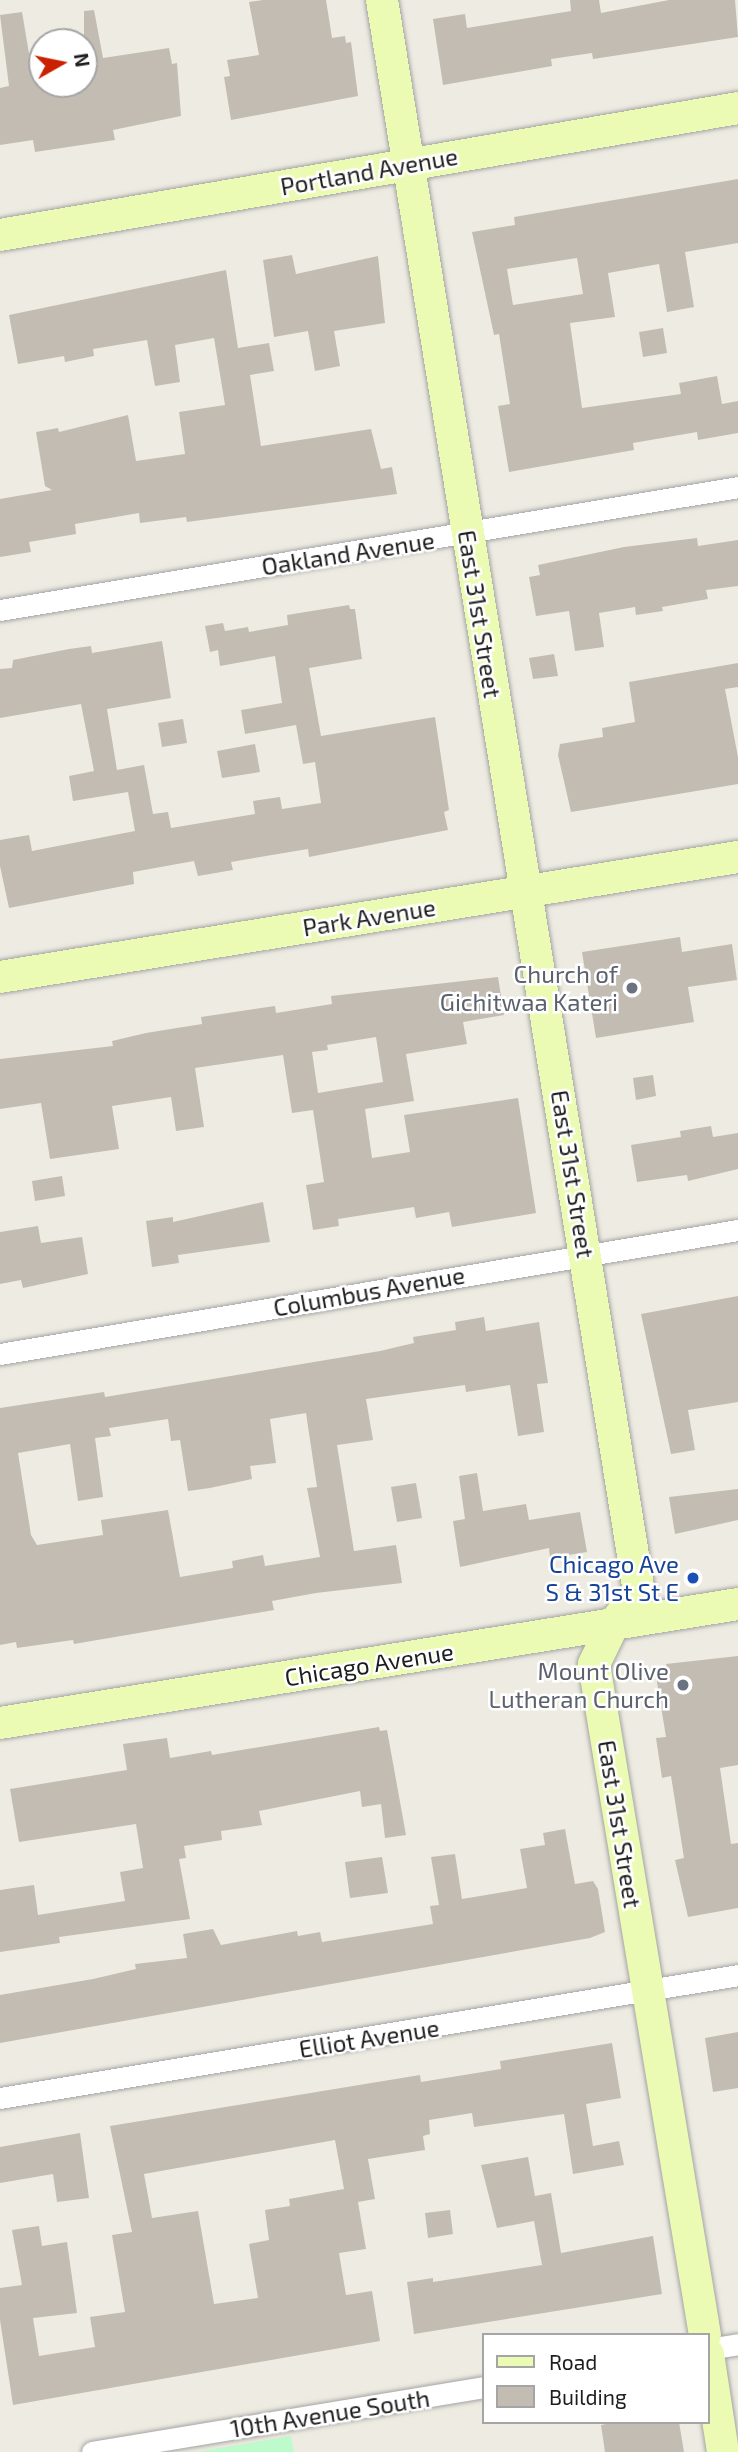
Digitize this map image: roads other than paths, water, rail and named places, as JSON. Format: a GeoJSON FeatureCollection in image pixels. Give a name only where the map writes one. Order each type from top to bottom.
{"type":"FeatureCollection","features":[{"type":"Feature","properties":{"kind":"street","name":"East 31st Street"},"geometry":{"type":"LineString","coordinates":[[382,0],[411,164],[525,892],[639,1592],[613,1625],[594,1664],[705,2333]]}},
{"type":"Feature","properties":{"kind":"street","name":"Portland Avenue"},"geometry":{"type":"LineString","coordinates":[[0,235],[738,108]]}},
{"type":"Feature","properties":{"kind":"street","name":"Oakland Avenue"},"geometry":{"type":"LineString","coordinates":[[0,610],[738,487]]}},
{"type":"Feature","properties":{"kind":"street","name":"Park Avenue"},"geometry":{"type":"LineString","coordinates":[[0,976],[738,858]]}},
{"type":"Feature","properties":{"kind":"street","name":"Columbus Avenue"},"geometry":{"type":"LineString","coordinates":[[0,1354],[738,1230]]}},
{"type":"Feature","properties":{"kind":"street","name":"Chicago Avenue"},"geometry":{"type":"LineString","coordinates":[[0,1723],[738,1604]]}},
{"type":"Feature","properties":{"kind":"street","name":"Elliot Avenue"},"geometry":{"type":"LineString","coordinates":[[0,2098],[738,1975]]}},
{"type":"Feature","properties":{"kind":"street"},"geometry":{"type":"LineString","coordinates":[[710,2351],[738,2344]]}},
{"type":"Feature","properties":{"kind":"street"},"geometry":{"type":"LineString","coordinates":[[710,2364],[723,2452]]}},
{"type":"Feature","properties":{"kind":"street","name":"10th Avenue South"},"geometry":{"type":"LineString","coordinates":[[92,2452],[482,2387]]}},
{"type":"Feature","properties":{"kind":"place","name":"Church of Gichitwaa Kateri"},"geometry":{"type":"Point","coordinates":[632,988]}},
{"type":"Feature","properties":{"kind":"place","name":"Chicago Ave S & 31st St E"},"geometry":{"type":"Point","coordinates":[693,1578]}},
{"type":"Feature","properties":{"kind":"place","name":"Mount Olive Lutheran Church"},"geometry":{"type":"Point","coordinates":[683,1685]}}]}
